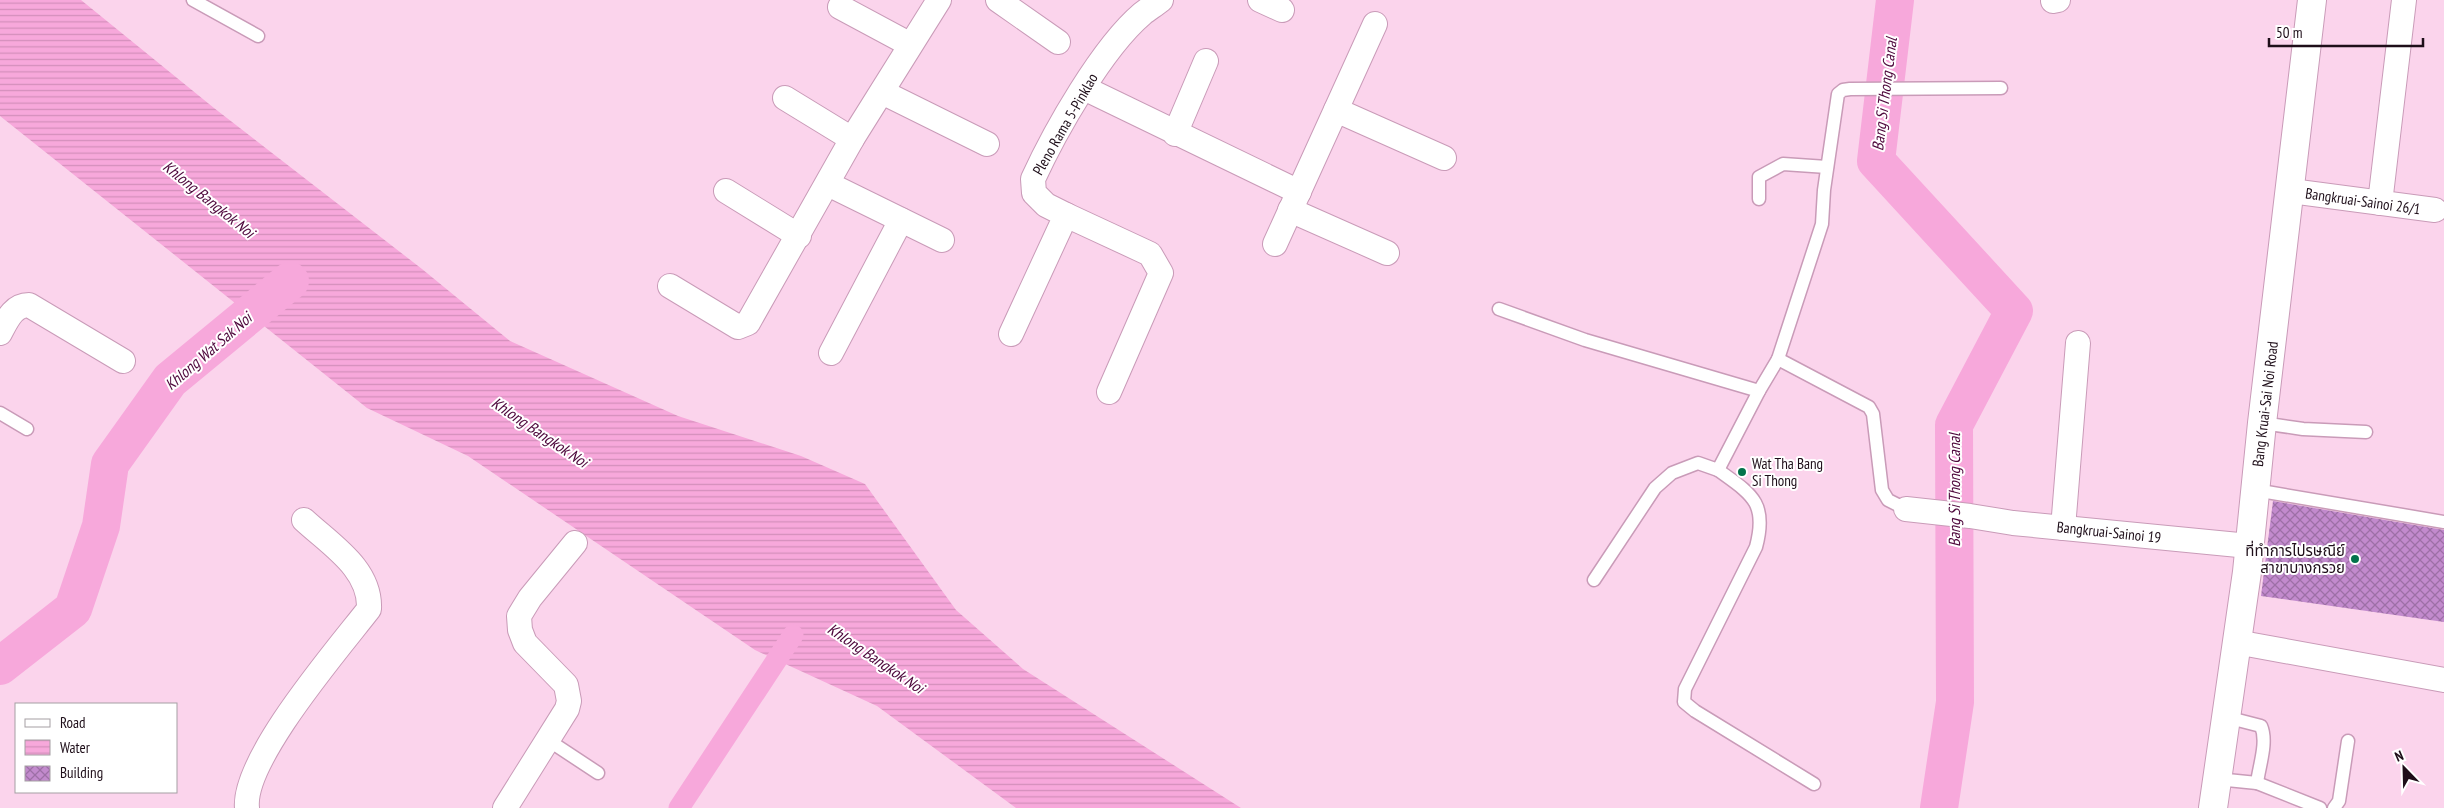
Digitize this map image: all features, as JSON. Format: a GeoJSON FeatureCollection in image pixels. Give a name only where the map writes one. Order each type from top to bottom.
{"type":"FeatureCollection","features":[{"type":"Feature","properties":{"kind":"main road","name":"Bang Kruai-Sai Noi Road"},"geometry":{"type":"LineString","coordinates":[[2212,808],[2249,546],[2312,0]]}},
{"type":"Feature","properties":{"kind":"street"},"geometry":{"type":"LineString","coordinates":[[670,286],[738,327],[748,323],[799,236],[852,139],[882,92],[909,44],[939,0]]}},
{"type":"Feature","properties":{"kind":"street"},"geometry":{"type":"LineString","coordinates":[[998,0],[1058,42]]}},
{"type":"Feature","properties":{"kind":"street","name":"Pleno Rama 5-Pinklao"},"geometry":{"type":"LineString","coordinates":[[1066,215],[1046,205],[1034,193],[1033,179],[1084,88],[1113,46],[1142,14],[1161,0]]}},
{"type":"Feature","properties":{"kind":"street"},"geometry":{"type":"LineString","coordinates":[[1260,0],[1282,10]]}},
{"type":"Feature","properties":{"kind":"street"},"geometry":{"type":"LineString","coordinates":[[2380,203],[2404,0]]}},
{"type":"Feature","properties":{"kind":"street"},"geometry":{"type":"LineString","coordinates":[[840,6],[909,44]]}},
{"type":"Feature","properties":{"kind":"street"},"geometry":{"type":"LineString","coordinates":[[1275,244],[1375,24]]}},
{"type":"Feature","properties":{"kind":"street"},"geometry":{"type":"LineString","coordinates":[[1175,134],[1206,60]]}},
{"type":"Feature","properties":{"kind":"street"},"geometry":{"type":"LineString","coordinates":[[1084,88],[1240,164],[1294,201],[1387,253]]}},
{"type":"Feature","properties":{"kind":"street"},"geometry":{"type":"LineString","coordinates":[[882,92],[987,144]]}},
{"type":"Feature","properties":{"kind":"street"},"geometry":{"type":"LineString","coordinates":[[786,98],[852,139]]}},
{"type":"Feature","properties":{"kind":"street"},"geometry":{"type":"LineString","coordinates":[[1336,110],[1444,158]]}},
{"type":"Feature","properties":{"kind":"street"},"geometry":{"type":"LineString","coordinates":[[828,184],[942,240]]}},
{"type":"Feature","properties":{"kind":"street"},"geometry":{"type":"LineString","coordinates":[[726,191],[799,236]]}},
{"type":"Feature","properties":{"kind":"street","name":"Bangkruai-Sainoi 26/1"},"geometry":{"type":"LineString","coordinates":[[2291,191],[2435,210]]}},
{"type":"Feature","properties":{"kind":"street"},"geometry":{"type":"LineString","coordinates":[[1011,334],[1066,215],[1150,254],[1161,273],[1109,392]]}},
{"type":"Feature","properties":{"kind":"street"},"geometry":{"type":"LineString","coordinates":[[831,353],[901,220]]}},
{"type":"Feature","properties":{"kind":"street"},"geometry":{"type":"LineString","coordinates":[[0,333],[15,309],[22,305],[29,305],[123,361]]}},
{"type":"Feature","properties":{"kind":"street"},"geometry":{"type":"LineString","coordinates":[[2063,528],[2078,342]]}},
{"type":"Feature","properties":{"kind":"street","name":"Bangkruai-Sainoi 19"},"geometry":{"type":"LineString","coordinates":[[1915,510],[2063,528],[2249,546]]}},
{"type":"Feature","properties":{"kind":"street"},"geometry":{"type":"LineString","coordinates":[[247,808],[246,797],[251,778],[286,718],[369,609],[370,594],[357,568],[304,520]]}},
{"type":"Feature","properties":{"kind":"street"},"geometry":{"type":"LineString","coordinates":[[505,808],[567,710],[569,701],[566,685],[525,643],[520,630],[519,616],[530,598],[575,542]]}},
{"type":"Feature","properties":{"kind":"street"},"geometry":{"type":"LineString","coordinates":[[2236,642],[2444,680]]}},
{"type":"Feature","properties":{"kind":"lane"},"geometry":{"type":"LineString","coordinates":[[193,0],[258,36]]}},
{"type":"Feature","properties":{"kind":"lane"},"geometry":{"type":"LineString","coordinates":[[1718,470],[1778,359],[1822,224],[1836,99],[1843,90],[2001,88]]}},
{"type":"Feature","properties":{"kind":"lane"},"geometry":{"type":"LineString","coordinates":[[1759,199],[1758,177],[1783,164],[1827,167]]}},
{"type":"Feature","properties":{"kind":"lane"},"geometry":{"type":"LineString","coordinates":[[1499,309],[1585,340],[1759,391]]}},
{"type":"Feature","properties":{"kind":"lane"},"geometry":{"type":"LineString","coordinates":[[1778,359],[1870,407],[1873,414],[1882,490],[1888,500],[1915,510]]}},
{"type":"Feature","properties":{"kind":"lane"},"geometry":{"type":"LineString","coordinates":[[0,413],[27,429]]}},
{"type":"Feature","properties":{"kind":"lane"},"geometry":{"type":"LineString","coordinates":[[2262,423],[2303,430],[2366,432]]}},
{"type":"Feature","properties":{"kind":"lane"},"geometry":{"type":"LineString","coordinates":[[1594,580],[1655,488],[1672,473],[1698,463],[1718,470],[1750,493],[1758,508],[1761,528],[1756,547],[1685,690],[1684,702],[1814,784]]}},
{"type":"Feature","properties":{"kind":"lane"},"geometry":{"type":"LineString","coordinates":[[2255,490],[2444,522]]}},
{"type":"Feature","properties":{"kind":"lane"},"geometry":{"type":"LineString","coordinates":[[2226,717],[2261,726],[2264,732],[2256,783]]}},
{"type":"Feature","properties":{"kind":"lane"},"geometry":{"type":"LineString","coordinates":[[548,740],[598,773]]}},
{"type":"Feature","properties":{"kind":"lane"},"geometry":{"type":"LineString","coordinates":[[2334,808],[2339,802],[2348,741]]}},
{"type":"Feature","properties":{"kind":"lane"},"geometry":{"type":"LineString","coordinates":[[2217,779],[2256,783],[2320,808]]}},
{"type":"Feature","properties":{"kind":"water","name":"Khlong Bangkok Noi"},"geometry":{"type":"Polygon","coordinates":[[[0,0],[81,0],[214,108],[422,269],[510,341],[678,416],[801,456],[865,484],[956,610],[1023,669],[1241,808],[1016,808],[877,706],[755,650],[468,456],[367,408],[0,116],[0,0]]]}},
{"type":"Feature","properties":{"kind":"building","name":"ที่ทำการไปรษณีย์ สาขาบางกรวย"},"geometry":{"type":"Polygon","coordinates":[[[2273,501],[2444,530],[2444,622],[2261,596],[2273,501]]]}},
{"type":"Feature","properties":{"kind":"waterway","name":"Bang Si Thong Canal"},"geometry":{"type":"LineString","coordinates":[[1895,0],[1876,161],[2014,311],[1954,425],[1955,702],[1939,808]]}},
{"type":"Feature","properties":{"kind":"waterway","name":"Khlong Wat Sak Noi"},"geometry":{"type":"LineString","coordinates":[[0,666],[73,609],[101,526],[110,464],[170,380],[290,281]]}},
{"type":"Feature","properties":{"kind":"waterway"},"geometry":{"type":"LineString","coordinates":[[679,808],[793,635]]}},
{"type":"Feature","properties":{"kind":"place","name":"Wat Tha Bang Si Thong"},"geometry":{"type":"Point","coordinates":[1742,472]}},
{"type":"Feature","properties":{"kind":"place","name":"ที่ทำการไปรษณีย์ สาขาบางกรวย"},"geometry":{"type":"Point","coordinates":[2355,559]}}]}
